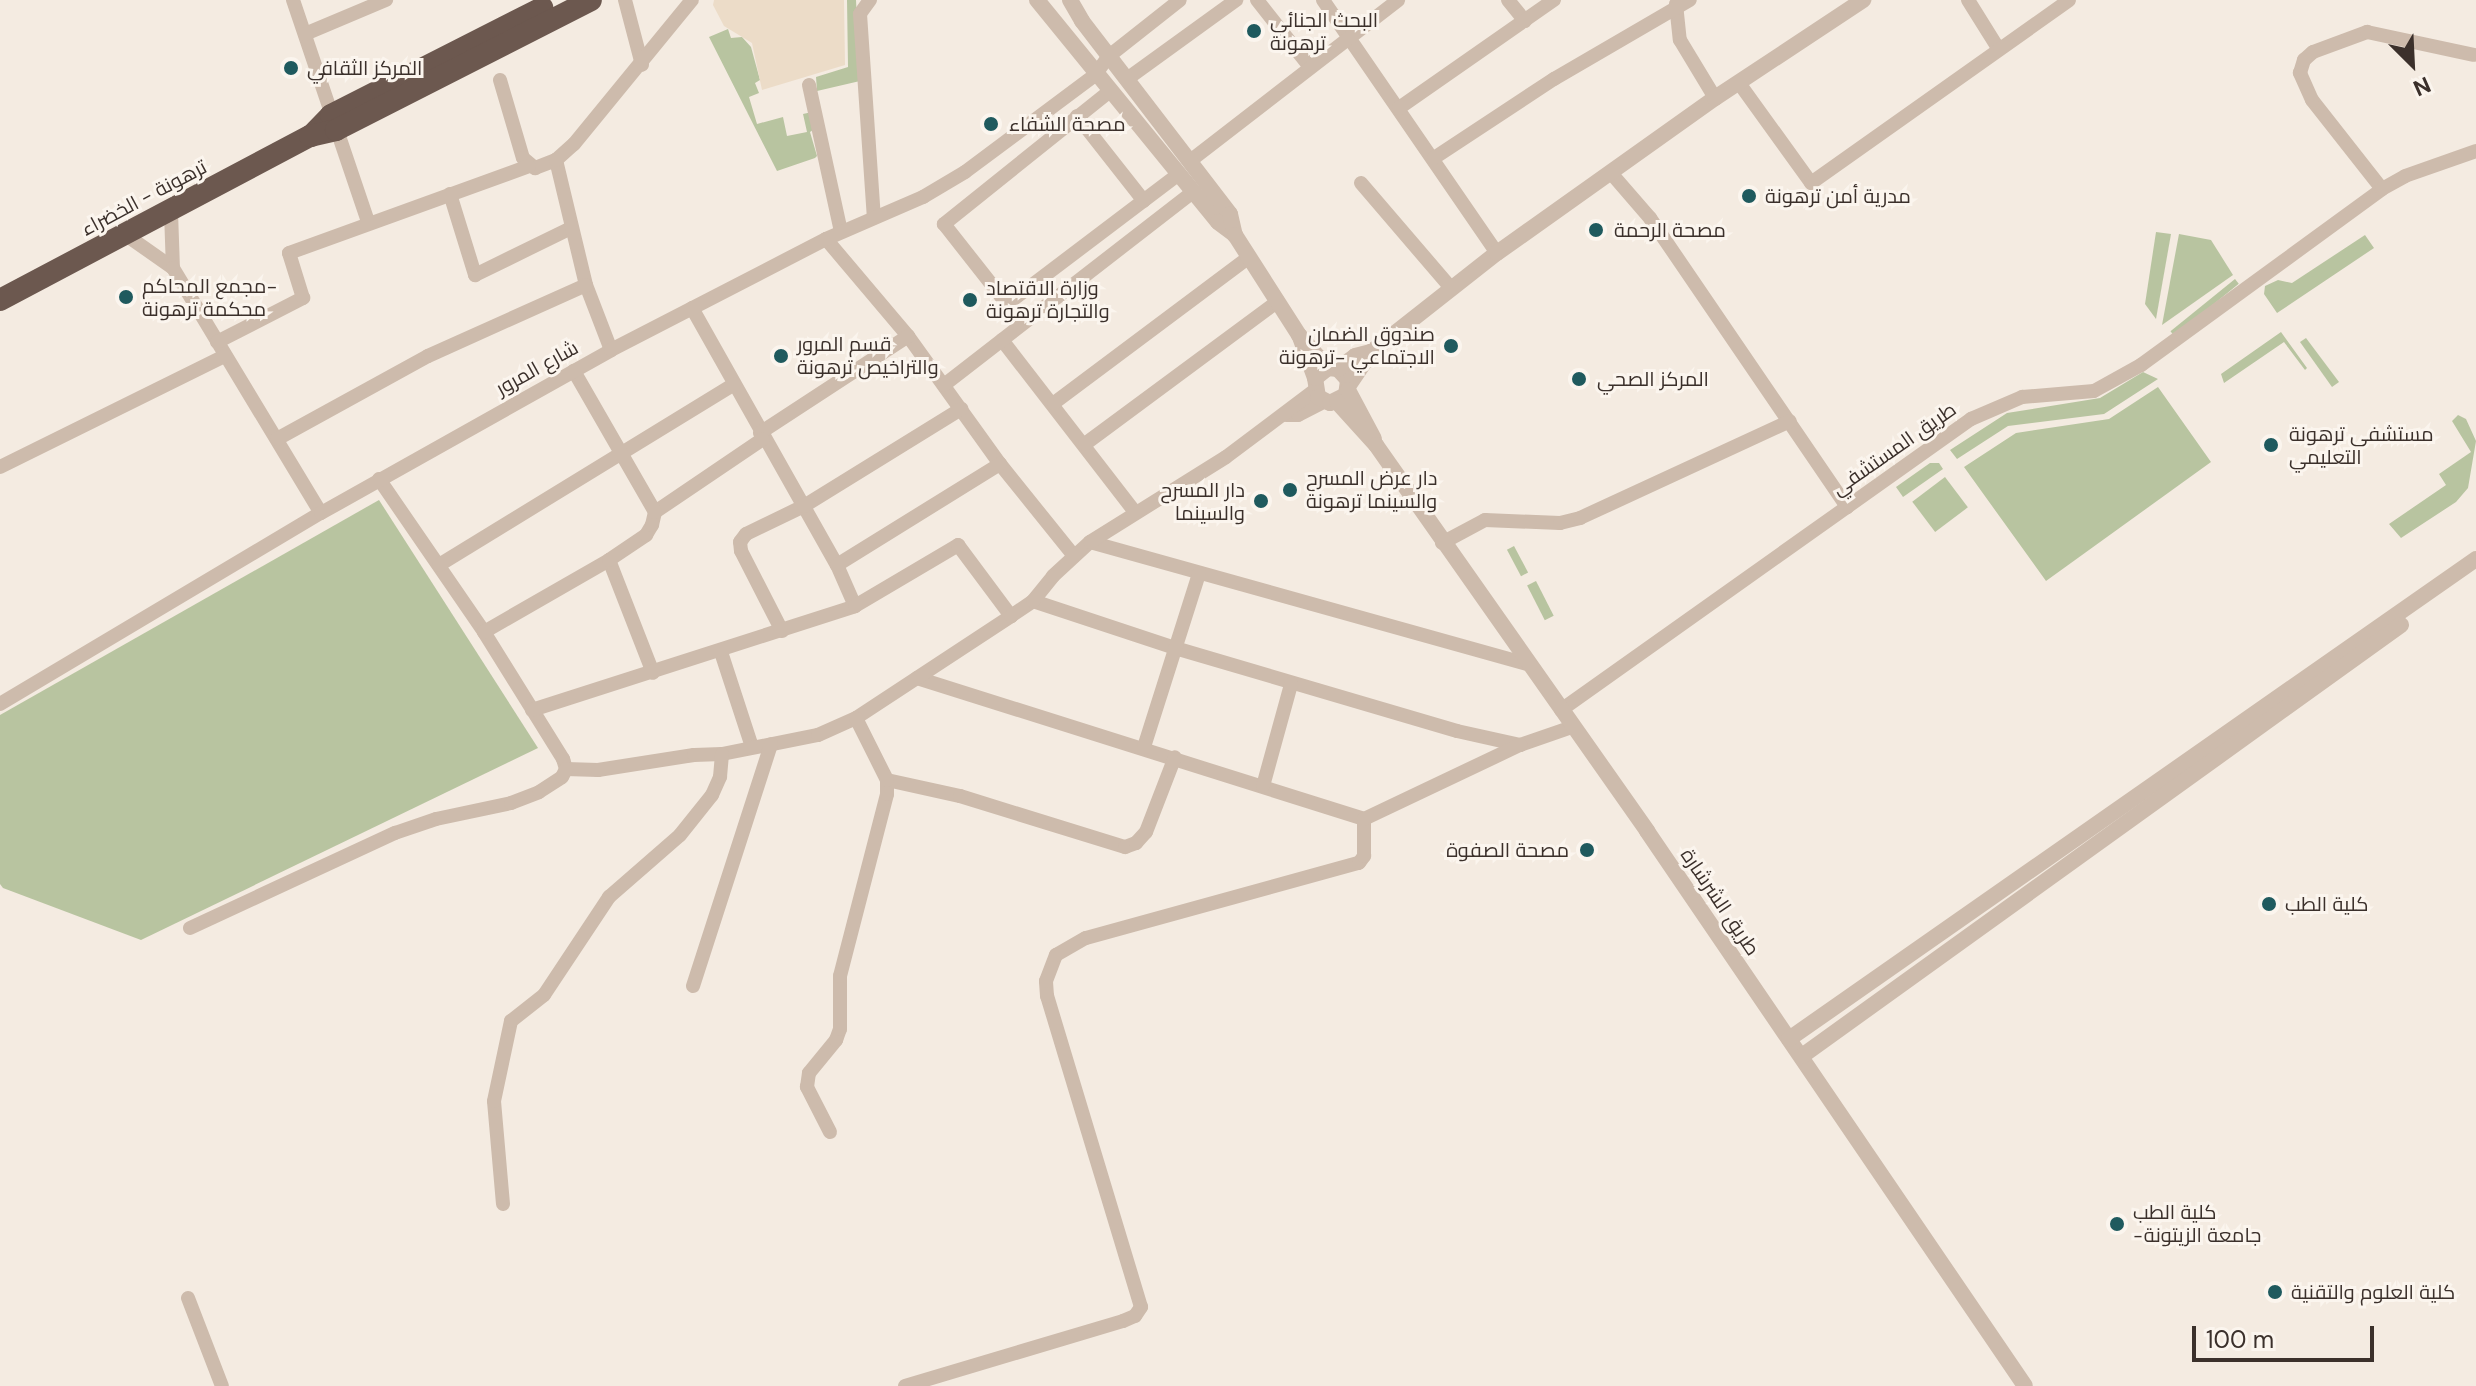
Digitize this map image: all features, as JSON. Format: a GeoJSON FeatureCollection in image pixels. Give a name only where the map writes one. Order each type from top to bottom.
{"type":"FeatureCollection","features":[{"type":"Feature","properties":{"kind":"highway"},"geometry":{"type":"LineString","coordinates":[[333,122],[558,0]]}},
{"type":"Feature","properties":{"kind":"highway"},"geometry":{"type":"LineString","coordinates":[[333,122],[591,0]]}},
{"type":"Feature","properties":{"kind":"highway","name":"ترهونة - الخضراء"},"geometry":{"type":"LineString","coordinates":[[0,300],[171,212],[333,122]]}},
{"type":"Feature","properties":{"kind":"street"},"geometry":{"type":"LineString","coordinates":[[293,0],[368,222]]}},
{"type":"Feature","properties":{"kind":"street"},"geometry":{"type":"LineString","coordinates":[[305,34],[385,0]]}},
{"type":"Feature","properties":{"kind":"street"},"geometry":{"type":"LineString","coordinates":[[625,0],[642,65]]}},
{"type":"Feature","properties":{"kind":"street"},"geometry":{"type":"LineString","coordinates":[[217,342],[303,298],[289,253],[368,222],[529,166],[556,160],[574,144],[642,65],[692,0]]}},
{"type":"Feature","properties":{"kind":"street"},"geometry":{"type":"LineString","coordinates":[[870,0],[860,14],[874,218]]}},
{"type":"Feature","properties":{"kind":"street"},"geometry":{"type":"LineString","coordinates":[[1037,0],[1095,75],[1218,222],[1235,235]]}},
{"type":"Feature","properties":{"kind":"street"},"geometry":{"type":"LineString","coordinates":[[1070,0],[1230,214],[1235,235],[1331,385]]}},
{"type":"Feature","properties":{"kind":"street","name":"شارع المرور"},"geometry":{"type":"LineString","coordinates":[[2,698],[379,479],[611,350],[826,239],[923,197],[965,172],[1095,75],[1109,56],[1180,0]]}},
{"type":"Feature","properties":{"kind":"street"},"geometry":{"type":"LineString","coordinates":[[1127,79],[1236,0]]}},
{"type":"Feature","properties":{"kind":"street"},"geometry":{"type":"LineString","coordinates":[[1257,0],[1310,67]]}},
{"type":"Feature","properties":{"kind":"street"},"geometry":{"type":"LineString","coordinates":[[1323,0],[1351,35],[1497,253]]}},
{"type":"Feature","properties":{"kind":"street"},"geometry":{"type":"LineString","coordinates":[[1190,161],[1398,0]]}},
{"type":"Feature","properties":{"kind":"street"},"geometry":{"type":"LineString","coordinates":[[1508,0],[1525,21]]}},
{"type":"Feature","properties":{"kind":"street"},"geometry":{"type":"LineString","coordinates":[[1399,108],[1554,0]]}},
{"type":"Feature","properties":{"kind":"street"},"geometry":{"type":"LineString","coordinates":[[1434,158],[1554,79],[1676,5],[1690,0]]}},
{"type":"Feature","properties":{"kind":"street"},"geometry":{"type":"LineString","coordinates":[[566,769],[598,770],[722,754],[818,735],[856,718],[1033,601],[1090,542],[1226,457],[1286,415],[1291,406],[1331,385],[1355,356],[1371,352],[1450,287],[1715,98],[1863,0]]}},
{"type":"Feature","properties":{"kind":"street"},"geometry":{"type":"LineString","coordinates":[[1968,0],[1998,48]]}},
{"type":"Feature","properties":{"kind":"street"},"geometry":{"type":"LineString","coordinates":[[1739,83],[1811,183],[2069,0]]}},
{"type":"Feature","properties":{"kind":"street"},"geometry":{"type":"LineString","coordinates":[[1676,5],[1680,40],[1715,98]]}},
{"type":"Feature","properties":{"kind":"street"},"geometry":{"type":"LineString","coordinates":[[2382,189],[2312,100],[2300,73],[2304,60],[2313,52],[2352,34],[2367,32],[2474,55]]}},
{"type":"Feature","properties":{"kind":"street"},"geometry":{"type":"LineString","coordinates":[[500,80],[523,158],[529,166]]}},
{"type":"Feature","properties":{"kind":"street"},"geometry":{"type":"LineString","coordinates":[[809,85],[841,232]]}},
{"type":"Feature","properties":{"kind":"street"},"geometry":{"type":"LineString","coordinates":[[1110,91],[944,224],[1007,304],[1179,174]]}},
{"type":"Feature","properties":{"kind":"street"},"geometry":{"type":"LineString","coordinates":[[1077,116],[1144,201]]}},
{"type":"Feature","properties":{"kind":"street","name":"طريق المستشفي"},"geometry":{"type":"LineString","coordinates":[[1561,710],[1971,419],[2022,397],[2094,391],[2141,365],[2382,189],[2405,176],[2476,151]]}},
{"type":"Feature","properties":{"kind":"street"},"geometry":{"type":"LineString","coordinates":[[556,160],[586,285],[611,350]]}},
{"type":"Feature","properties":{"kind":"street"},"geometry":{"type":"LineString","coordinates":[[1611,173],[1650,218],[1847,507]]}},
{"type":"Feature","properties":{"kind":"street"},"geometry":{"type":"LineString","coordinates":[[1361,183],[1450,287]]}},
{"type":"Feature","properties":{"kind":"street"},"geometry":{"type":"LineString","coordinates":[[944,385],[1193,192]]}},
{"type":"Feature","properties":{"kind":"street"},"geometry":{"type":"LineString","coordinates":[[450,194],[475,275],[571,228]]}},
{"type":"Feature","properties":{"kind":"street"},"geometry":{"type":"LineString","coordinates":[[171,212],[173,268]]}},
{"type":"Feature","properties":{"kind":"street"},"geometry":{"type":"LineString","coordinates":[[126,235],[173,268],[321,513]]}},
{"type":"Feature","properties":{"kind":"street"},"geometry":{"type":"LineString","coordinates":[[826,239],[908,336],[1000,464],[1074,556]]}},
{"type":"Feature","properties":{"kind":"street"},"geometry":{"type":"LineString","coordinates":[[1054,403],[1249,257]]}},
{"type":"Feature","properties":{"kind":"street"},"geometry":{"type":"LineString","coordinates":[[277,439],[428,356],[586,285]]}},
{"type":"Feature","properties":{"kind":"street"},"geometry":{"type":"LineString","coordinates":[[1085,444],[1278,301]]}},
{"type":"Feature","properties":{"kind":"street"},"geometry":{"type":"LineString","coordinates":[[692,308],[837,565],[855,606]]}},
{"type":"Feature","properties":{"kind":"street"},"geometry":{"type":"LineString","coordinates":[[484,632],[609,560],[646,535],[655,512],[908,336]]}},
{"type":"Feature","properties":{"kind":"street"},"geometry":{"type":"LineString","coordinates":[[1002,340],[1054,403],[1135,512]]}},
{"type":"Feature","properties":{"kind":"street"},"geometry":{"type":"LineString","coordinates":[[0,467],[225,356]]}},
{"type":"Feature","properties":{"kind":"street"},"geometry":{"type":"LineString","coordinates":[[574,371],[655,512]]}},
{"type":"Feature","properties":{"kind":"street"},"geometry":{"type":"LineString","coordinates":[[439,565],[734,384]]}},
{"type":"Feature","properties":{"kind":"street","name":"طريق الشرشارة"},"geometry":{"type":"LineString","coordinates":[[1331,385],[1531,665],[1802,1056],[2025,1386]]}},
{"type":"Feature","properties":{"kind":"street"},"geometry":{"type":"LineString","coordinates":[[782,631],[741,551],[740,542],[746,534],[804,506],[961,409]]}},
{"type":"Feature","properties":{"kind":"street"},"geometry":{"type":"LineString","coordinates":[[1442,543],[1485,520],[1560,523],[1580,518],[1790,421]]}},
{"type":"Feature","properties":{"kind":"street"},"geometry":{"type":"LineString","coordinates":[[837,565],[1000,464]]}},
{"type":"Feature","properties":{"kind":"street"},"geometry":{"type":"LineString","coordinates":[[379,479],[484,632],[566,769]]}},
{"type":"Feature","properties":{"kind":"street"},"geometry":{"type":"LineString","coordinates":[[1090,542],[1531,665]]}},
{"type":"Feature","properties":{"kind":"street"},"geometry":{"type":"LineString","coordinates":[[532,710],[721,652],[855,606],[958,545],[1011,616]]}},
{"type":"Feature","properties":{"kind":"street"},"geometry":{"type":"LineString","coordinates":[[1789,1039],[2476,559]]}},
{"type":"Feature","properties":{"kind":"street"},"geometry":{"type":"LineString","coordinates":[[609,560],[653,673]]}},
{"type":"Feature","properties":{"kind":"street"},"geometry":{"type":"LineString","coordinates":[[1802,1056],[2476,571]]}},
{"type":"Feature","properties":{"kind":"street"},"geometry":{"type":"LineString","coordinates":[[1144,747],[1199,574]]}},
{"type":"Feature","properties":{"kind":"street"},"geometry":{"type":"LineString","coordinates":[[1033,601],[1291,684],[1520,745]]}},
{"type":"Feature","properties":{"kind":"street"},"geometry":{"type":"LineString","coordinates":[[721,652],[752,747]]}},
{"type":"Feature","properties":{"kind":"street"},"geometry":{"type":"LineString","coordinates":[[917,678],[1144,747],[1364,819],[1520,745],[1572,727]]}},
{"type":"Feature","properties":{"kind":"street"},"geometry":{"type":"LineString","coordinates":[[1263,786],[1291,684]]}},
{"type":"Feature","properties":{"kind":"street"},"geometry":{"type":"LineString","coordinates":[[830,1132],[807,1087],[809,1073],[836,1040],[840,1029],[840,976],[887,794],[887,780],[856,718]]}},
{"type":"Feature","properties":{"kind":"street"},"geometry":{"type":"LineString","coordinates":[[693,986],[771,744]]}},
{"type":"Feature","properties":{"kind":"street"},"geometry":{"type":"LineString","coordinates":[[503,1204],[494,1101],[511,1021],[544,995],[609,897],[680,835],[712,795],[720,777],[722,754]]}},
{"type":"Feature","properties":{"kind":"street"},"geometry":{"type":"LineString","coordinates":[[887,780],[960,796],[1125,847],[1136,843],[1146,832],[1175,757]]}},
{"type":"Feature","properties":{"kind":"street"},"geometry":{"type":"LineString","coordinates":[[190,928],[395,833],[436,819],[511,803],[539,792],[562,777],[566,769]]}},
{"type":"Feature","properties":{"kind":"street"},"geometry":{"type":"LineString","coordinates":[[905,1386],[1123,1321],[1135,1316],[1141,1307],[1142,1298],[1047,996],[1046,981],[1056,955],[1086,938],[1359,863],[1364,856],[1364,819]]}},
{"type":"Feature","properties":{"kind":"street"},"geometry":{"type":"LineString","coordinates":[[188,1298],[222,1386]]}},
{"type":"Feature","properties":{"kind":"green space"},"geometry":{"type":"Polygon","coordinates":[[[847,0],[856,0],[860,81],[817,91],[816,77],[848,67],[847,0]]]}},
{"type":"Feature","properties":{"kind":"green space"},"geometry":{"type":"Polygon","coordinates":[[[728,29],[731,38],[742,37],[751,47],[760,80],[755,83],[759,93],[749,97],[757,124],[783,117],[787,136],[807,132],[803,114],[812,112],[813,130],[810,132],[815,158],[777,171],[709,37],[728,29]]]}},
{"type":"Feature","properties":{"kind":"green space"},"geometry":{"type":"Polygon","coordinates":[[[2156,232],[2171,234],[2156,319],[2145,304],[2156,232]]]}},
{"type":"Feature","properties":{"kind":"green space"},"geometry":{"type":"Polygon","coordinates":[[[2179,234],[2211,240],[2233,275],[2162,325],[2179,234]]]}},
{"type":"Feature","properties":{"kind":"green space"},"geometry":{"type":"Polygon","coordinates":[[[2365,235],[2374,248],[2277,313],[2264,294],[2265,286],[2278,280],[2292,283],[2365,235]]]}},
{"type":"Feature","properties":{"kind":"green space"},"geometry":{"type":"Polygon","coordinates":[[[2235,279],[2239,284],[2174,336],[2170,331],[2235,279]]]}},
{"type":"Feature","properties":{"kind":"green space"},"geometry":{"type":"Polygon","coordinates":[[[2281,332],[2307,368],[2305,370],[2284,342],[2224,383],[2221,374],[2281,332]]]}},
{"type":"Feature","properties":{"kind":"green space"},"geometry":{"type":"Polygon","coordinates":[[[2306,338],[2339,382],[2332,387],[2300,342],[2306,338]]]}},
{"type":"Feature","properties":{"kind":"green space"},"geometry":{"type":"Polygon","coordinates":[[[2143,372],[2158,379],[2104,414],[2008,426],[1957,459],[1950,450],[2007,413],[2100,398],[2143,372]]]}},
{"type":"Feature","properties":{"kind":"green space"},"geometry":{"type":"Polygon","coordinates":[[[2158,387],[2211,462],[2046,581],[1964,467],[2016,433],[2109,419],[2158,387]]]}},
{"type":"Feature","properties":{"kind":"green space"},"geometry":{"type":"Polygon","coordinates":[[[2458,415],[2466,419],[2476,441],[2468,488],[2456,502],[2401,538],[2389,524],[2446,485],[2439,474],[2471,452],[2452,421],[2458,415]]]}},
{"type":"Feature","properties":{"kind":"green space"},"geometry":{"type":"Polygon","coordinates":[[[1930,463],[1939,463],[1943,469],[1903,497],[1896,487],[1930,463]]]}},
{"type":"Feature","properties":{"kind":"green space"},"geometry":{"type":"Polygon","coordinates":[[[1945,477],[1968,507],[1935,532],[1912,502],[1945,477]]]}},
{"type":"Feature","properties":{"kind":"green space"},"geometry":{"type":"Polygon","coordinates":[[[379,500],[538,748],[141,940],[3,888],[0,884],[0,715],[379,500]]]}},
{"type":"Feature","properties":{"kind":"green space"},"geometry":{"type":"Polygon","coordinates":[[[1514,546],[1528,572],[1521,576],[1507,550],[1514,546]]]}},
{"type":"Feature","properties":{"kind":"green space"},"geometry":{"type":"Polygon","coordinates":[[[1536,581],[1554,616],[1545,620],[1527,586],[1536,581]]]}},
{"type":"Feature","properties":{"kind":"shaded area"},"geometry":{"type":"Polygon","coordinates":[[[714,0],[844,0],[845,65],[762,90],[752,43],[724,26],[713,5],[714,0]]]}},
{"type":"Feature","properties":{"kind":"place","name":"البحث الجنائي ترهونة"},"geometry":{"type":"Point","coordinates":[1254,31]}},
{"type":"Feature","properties":{"kind":"place","name":"المركز الثقافي"},"geometry":{"type":"Point","coordinates":[291,68]}},
{"type":"Feature","properties":{"kind":"place","name":"مصحة الشفاء"},"geometry":{"type":"Point","coordinates":[991,124]}},
{"type":"Feature","properties":{"kind":"place","name":"مدرية أمن ترهونة"},"geometry":{"type":"Point","coordinates":[1749,196]}},
{"type":"Feature","properties":{"kind":"place","name":"مصحة الرحمة"},"geometry":{"type":"Point","coordinates":[1596,230]}},
{"type":"Feature","properties":{"kind":"place","name":"مجمع المحاكم- محكمة ترهونة"},"geometry":{"type":"Point","coordinates":[126,297]}},
{"type":"Feature","properties":{"kind":"place","name":"وزارة الاقتصاد والتجارة ترهونة"},"geometry":{"type":"Point","coordinates":[970,300]}},
{"type":"Feature","properties":{"kind":"place","name":"صندوق الضمان الاجتماعي -ترهونة"},"geometry":{"type":"Point","coordinates":[1451,346]}},
{"type":"Feature","properties":{"kind":"place","name":"قسم المرور والتراخيص ترهونة"},"geometry":{"type":"Point","coordinates":[781,356]}},
{"type":"Feature","properties":{"kind":"place","name":"المركز الصحي"},"geometry":{"type":"Point","coordinates":[1579,379]}},
{"type":"Feature","properties":{"kind":"place","name":"مستشفى ترهونة التعليمي"},"geometry":{"type":"Point","coordinates":[2271,445]}},
{"type":"Feature","properties":{"kind":"place","name":"دار عرض المسرح والسينما ترهونة"},"geometry":{"type":"Point","coordinates":[1290,490]}},
{"type":"Feature","properties":{"kind":"place","name":"دار المسرح والسينما"},"geometry":{"type":"Point","coordinates":[1261,501]}},
{"type":"Feature","properties":{"kind":"place","name":"مصحة الصفوة"},"geometry":{"type":"Point","coordinates":[1587,850]}},
{"type":"Feature","properties":{"kind":"place","name":"كلية الطب"},"geometry":{"type":"Point","coordinates":[2269,904]}},
{"type":"Feature","properties":{"kind":"place","name":"كلية الطب -جامعة الزيتونة"},"geometry":{"type":"Point","coordinates":[2117,1224]}},
{"type":"Feature","properties":{"kind":"place","name":"كلية العلوم والتقنية"},"geometry":{"type":"Point","coordinates":[2275,1292]}}]}
